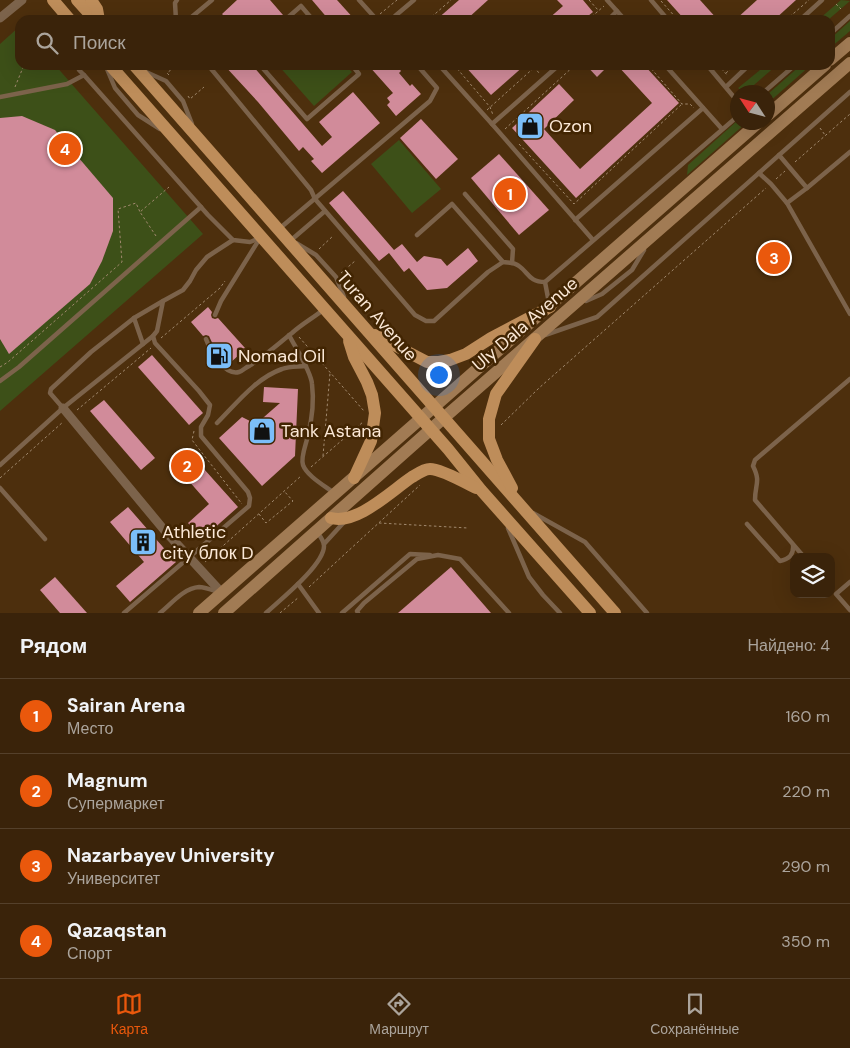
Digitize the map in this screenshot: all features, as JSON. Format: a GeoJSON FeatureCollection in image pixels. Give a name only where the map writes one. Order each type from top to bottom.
{"type":"FeatureCollection","features":[{"type":"Feature","properties":{"kind":"main road"},"geometry":{"type":"LineString","coordinates":[[53,0],[65,15]]}},
{"type":"Feature","properties":{"kind":"main road"},"geometry":{"type":"LineString","coordinates":[[77,0],[90,15]]}},
{"type":"Feature","properties":{"kind":"main road"},"geometry":{"type":"LineString","coordinates":[[91,0],[97,9],[98,15]]}},
{"type":"Feature","properties":{"kind":"main road"},"geometry":{"type":"LineString","coordinates":[[835,56],[850,43]]}},
{"type":"Feature","properties":{"kind":"main road","name":"Uly Dala Avenue"},"geometry":{"type":"LineString","coordinates":[[224,613],[443,418],[850,63]]}},
{"type":"Feature","properties":{"kind":"main road","name":"Turan Avenue"},"geometry":{"type":"LineString","coordinates":[[114,70],[590,613]]}},
{"type":"Feature","properties":{"kind":"main road","name":"Turan Avenue"},"geometry":{"type":"LineString","coordinates":[[138,70],[615,613]]}},
{"type":"Feature","properties":{"kind":"main road"},"geometry":{"type":"LineString","coordinates":[[775,109],[819,70]]}},
{"type":"Feature","properties":{"kind":"main road","name":"Uly Dala Avenue"},"geometry":{"type":"LineString","coordinates":[[200,613],[750,130]]}},
{"type":"Feature","properties":{"kind":"main road"},"geometry":{"type":"LineString","coordinates":[[366,331],[427,362],[439,362],[466,354],[491,338],[550,307]]}},
{"type":"Feature","properties":{"kind":"main road"},"geometry":{"type":"LineString","coordinates":[[348,336],[354,357],[372,395],[369,412],[371,441],[354,478]]}},
{"type":"Feature","properties":{"kind":"main road"},"geometry":{"type":"LineString","coordinates":[[521,506],[489,440],[489,419],[496,394],[535,339]]}},
{"type":"Feature","properties":{"kind":"main road"},"geometry":{"type":"LineString","coordinates":[[331,518],[348,518],[358,515],[402,484],[429,469],[437,470],[481,490]]}},
{"type":"Feature","properties":{"kind":"street"},"geometry":{"type":"LineString","coordinates":[[0,18],[22,0]]}},
{"type":"Feature","properties":{"kind":"street"},"geometry":{"type":"LineString","coordinates":[[63,408],[153,517],[222,593]]}},
{"type":"Feature","properties":{"kind":"lane"},"geometry":{"type":"LineString","coordinates":[[176,15],[175,3],[177,0]]}},
{"type":"Feature","properties":{"kind":"lane"},"geometry":{"type":"LineString","coordinates":[[194,15],[212,0]]}},
{"type":"Feature","properties":{"kind":"lane"},"geometry":{"type":"LineString","coordinates":[[359,0],[372,15]]}},
{"type":"Feature","properties":{"kind":"lane"},"geometry":{"type":"LineString","coordinates":[[396,15],[414,0]]}},
{"type":"Feature","properties":{"kind":"lane"},"geometry":{"type":"LineString","coordinates":[[607,0],[621,15]]}},
{"type":"Feature","properties":{"kind":"lane"},"geometry":{"type":"LineString","coordinates":[[651,0],[664,15]]}},
{"type":"Feature","properties":{"kind":"lane"},"geometry":{"type":"LineString","coordinates":[[806,15],[822,0]]}},
{"type":"Feature","properties":{"kind":"lane"},"geometry":{"type":"LineString","coordinates":[[291,15],[301,6],[309,15]]}},
{"type":"Feature","properties":{"kind":"lane"},"geometry":{"type":"LineString","coordinates":[[613,15],[617,11]]}},
{"type":"Feature","properties":{"kind":"lane"},"geometry":{"type":"LineString","coordinates":[[835,30],[850,16]]}},
{"type":"Feature","properties":{"kind":"lane"},"geometry":{"type":"LineString","coordinates":[[79,70],[201,207],[233,240],[250,242],[261,237]]}},
{"type":"Feature","properties":{"kind":"lane"},"geometry":{"type":"LineString","coordinates":[[108,70],[115,88],[138,114],[174,138]]}},
{"type":"Feature","properties":{"kind":"lane"},"geometry":{"type":"LineString","coordinates":[[212,70],[311,190],[314,199],[415,315],[426,321],[434,321],[488,272],[503,262],[518,265],[531,279],[545,282],[730,122]]}},
{"type":"Feature","properties":{"kind":"lane"},"geometry":{"type":"LineString","coordinates":[[264,70],[307,119],[359,74],[356,70]]}},
{"type":"Feature","properties":{"kind":"lane"},"geometry":{"type":"LineString","coordinates":[[285,237],[314,199],[430,101],[437,88],[421,70]]}},
{"type":"Feature","properties":{"kind":"lane"},"geometry":{"type":"LineString","coordinates":[[443,70],[593,240]]}},
{"type":"Feature","properties":{"kind":"lane"},"geometry":{"type":"LineString","coordinates":[[492,124],[552,70]]}},
{"type":"Feature","properties":{"kind":"lane"},"geometry":{"type":"LineString","coordinates":[[669,70],[722,129]]}},
{"type":"Feature","properties":{"kind":"lane"},"geometry":{"type":"LineString","coordinates":[[711,70],[730,92]]}},
{"type":"Feature","properties":{"kind":"lane"},"geometry":{"type":"LineString","coordinates":[[726,87],[745,70]]}},
{"type":"Feature","properties":{"kind":"lane"},"geometry":{"type":"LineString","coordinates":[[772,85],[789,70]]}},
{"type":"Feature","properties":{"kind":"lane"},"geometry":{"type":"LineString","coordinates":[[0,97],[67,84],[84,75]]}},
{"type":"Feature","properties":{"kind":"lane"},"geometry":{"type":"LineString","coordinates":[[535,339],[597,317],[850,92]]}},
{"type":"Feature","properties":{"kind":"lane"},"geometry":{"type":"LineString","coordinates":[[575,220],[703,108]]}},
{"type":"Feature","properties":{"kind":"lane"},"geometry":{"type":"LineString","coordinates":[[787,203],[850,152]]}},
{"type":"Feature","properties":{"kind":"lane"},"geometry":{"type":"LineString","coordinates":[[779,155],[807,188]]}},
{"type":"Feature","properties":{"kind":"lane"},"geometry":{"type":"LineString","coordinates":[[759,173],[787,203],[850,314]]}},
{"type":"Feature","properties":{"kind":"lane"},"geometry":{"type":"LineString","coordinates":[[465,194],[513,249],[512,263]]}},
{"type":"Feature","properties":{"kind":"lane"},"geometry":{"type":"LineString","coordinates":[[417,235],[452,204],[503,262]]}},
{"type":"Feature","properties":{"kind":"lane"},"geometry":{"type":"LineString","coordinates":[[0,381],[19,368],[201,207]]}},
{"type":"Feature","properties":{"kind":"lane"},"geometry":{"type":"LineString","coordinates":[[285,237],[325,211]]}},
{"type":"Feature","properties":{"kind":"lane"},"geometry":{"type":"LineString","coordinates":[[215,315],[221,301],[261,237]]}},
{"type":"Feature","properties":{"kind":"lane"},"geometry":{"type":"LineString","coordinates":[[63,408],[50,390],[91,352],[134,318],[183,290],[207,257],[233,240]]}},
{"type":"Feature","properties":{"kind":"lane"},"geometry":{"type":"LineString","coordinates":[[545,282],[550,307]]}},
{"type":"Feature","properties":{"kind":"lane"},"geometry":{"type":"LineString","coordinates":[[0,465],[63,408],[153,336],[157,331],[163,301]]}},
{"type":"Feature","properties":{"kind":"lane"},"geometry":{"type":"LineString","coordinates":[[206,339],[209,348],[217,360],[226,369],[232,372],[239,372],[324,310]]}},
{"type":"Feature","properties":{"kind":"lane"},"geometry":{"type":"LineString","coordinates":[[134,318],[143,344]]}},
{"type":"Feature","properties":{"kind":"lane"},"geometry":{"type":"LineString","coordinates":[[289,335],[312,379],[313,398],[309,433],[302,461],[306,471],[335,494]]}},
{"type":"Feature","properties":{"kind":"lane"},"geometry":{"type":"LineString","coordinates":[[124,613],[246,509],[249,506],[250,498],[248,492],[201,436],[201,427],[208,415],[210,405],[155,343],[153,336]]}},
{"type":"Feature","properties":{"kind":"lane"},"geometry":{"type":"LineString","coordinates":[[243,352],[252,364]]}},
{"type":"Feature","properties":{"kind":"lane"},"geometry":{"type":"LineString","coordinates":[[217,423],[255,385],[271,374],[283,368],[306,366]]}},
{"type":"Feature","properties":{"kind":"lane"},"geometry":{"type":"LineString","coordinates":[[801,553],[755,500],[758,482],[753,466],[755,460],[850,379]]}},
{"type":"Feature","properties":{"kind":"lane"},"geometry":{"type":"LineString","coordinates":[[0,488],[45,539]]}},
{"type":"Feature","properties":{"kind":"lane"},"geometry":{"type":"LineString","coordinates":[[521,506],[585,542],[647,613]]}},
{"type":"Feature","properties":{"kind":"lane"},"geometry":{"type":"LineString","coordinates":[[504,516],[529,577],[542,595],[560,613]]}},
{"type":"Feature","properties":{"kind":"lane"},"geometry":{"type":"LineString","coordinates":[[324,544],[348,518]]}},
{"type":"Feature","properties":{"kind":"lane"},"geometry":{"type":"LineString","coordinates":[[747,524],[780,561],[790,557],[794,551],[793,544]]}},
{"type":"Feature","properties":{"kind":"lane"},"geometry":{"type":"LineString","coordinates":[[266,613],[298,584],[320,557],[324,544],[316,531]]}},
{"type":"Feature","properties":{"kind":"lane"},"geometry":{"type":"LineString","coordinates":[[342,613],[410,554],[438,555],[460,559],[509,613]]}},
{"type":"Feature","properties":{"kind":"lane"},"geometry":{"type":"LineString","coordinates":[[358,613],[357,611],[364,603],[417,559],[438,555]]}},
{"type":"Feature","properties":{"kind":"lane"},"geometry":{"type":"LineString","coordinates":[[850,582],[836,594],[850,610]]}},
{"type":"Feature","properties":{"kind":"lane"},"geometry":{"type":"LineString","coordinates":[[298,584],[319,613]]}},
{"type":"Feature","properties":{"kind":"lane"},"geometry":{"type":"LineString","coordinates":[[160,613],[182,594],[193,588],[201,587],[222,593]]}},
{"type":"Feature","properties":{"kind":"path"},"geometry":{"type":"LineString","coordinates":[[380,15],[397,0]]}},
{"type":"Feature","properties":{"kind":"path"},"geometry":{"type":"LineString","coordinates":[[434,15],[451,0]]}},
{"type":"Feature","properties":{"kind":"path"},"geometry":{"type":"LineString","coordinates":[[590,0],[598,10]]}},
{"type":"Feature","properties":{"kind":"path"},"geometry":{"type":"LineString","coordinates":[[660,0],[674,15]]}},
{"type":"Feature","properties":{"kind":"path"},"geometry":{"type":"LineString","coordinates":[[792,15],[809,0]]}},
{"type":"Feature","properties":{"kind":"path"},"geometry":{"type":"LineString","coordinates":[[836,4],[840,9]]}},
{"type":"Feature","properties":{"kind":"path"},"geometry":{"type":"LineString","coordinates":[[593,15],[604,6]]}},
{"type":"Feature","properties":{"kind":"path"},"geometry":{"type":"LineString","coordinates":[[11,95],[22,70]]}},
{"type":"Feature","properties":{"kind":"path"},"geometry":{"type":"LineString","coordinates":[[171,70],[167,73],[173,80]]}},
{"type":"Feature","properties":{"kind":"path"},"geometry":{"type":"LineString","coordinates":[[458,70],[490,106],[497,120],[505,129],[570,70]]}},
{"type":"Feature","properties":{"kind":"path"},"geometry":{"type":"LineString","coordinates":[[482,114],[530,70]]}},
{"type":"Feature","properties":{"kind":"path"},"geometry":{"type":"LineString","coordinates":[[652,70],[682,104]]}},
{"type":"Feature","properties":{"kind":"path"},"geometry":{"type":"LineString","coordinates":[[726,73],[729,70]]}},
{"type":"Feature","properties":{"kind":"path"},"geometry":{"type":"LineString","coordinates":[[184,92],[190,98],[204,87]]}},
{"type":"Feature","properties":{"kind":"path"},"geometry":{"type":"LineString","coordinates":[[518,143],[574,204],[682,104],[690,104],[698,113]]}},
{"type":"Feature","properties":{"kind":"path"},"geometry":{"type":"LineString","coordinates":[[489,427],[500,425],[546,381],[850,114]]}},
{"type":"Feature","properties":{"kind":"path"},"geometry":{"type":"LineString","coordinates":[[818,125],[826,136]]}},
{"type":"Feature","properties":{"kind":"path"},"geometry":{"type":"LineString","coordinates":[[140,212],[169,187]]}},
{"type":"Feature","properties":{"kind":"path"},"geometry":{"type":"LineString","coordinates":[[0,367],[122,262],[118,209],[136,203],[156,236]]}},
{"type":"Feature","properties":{"kind":"path"},"geometry":{"type":"LineString","coordinates":[[318,249],[333,236]]}},
{"type":"Feature","properties":{"kind":"path"},"geometry":{"type":"LineString","coordinates":[[340,274],[355,261]]}},
{"type":"Feature","properties":{"kind":"path"},"geometry":{"type":"LineString","coordinates":[[0,478],[220,288],[225,281]]}},
{"type":"Feature","properties":{"kind":"path"},"geometry":{"type":"LineString","coordinates":[[199,568],[369,412],[294,331]]}},
{"type":"Feature","properties":{"kind":"path"},"geometry":{"type":"LineString","coordinates":[[323,456],[330,372]]}},
{"type":"Feature","properties":{"kind":"path"},"geometry":{"type":"LineString","coordinates":[[280,613],[420,486]]}},
{"type":"Feature","properties":{"kind":"path"},"geometry":{"type":"LineString","coordinates":[[258,514],[266,523],[293,501],[284,491]]}},
{"type":"Feature","properties":{"kind":"path"},"geometry":{"type":"LineString","coordinates":[[378,523],[468,528]]}},
{"type":"Feature","properties":{"kind":"green space"},"geometry":{"type":"Polygon","coordinates":[[[841,0],[850,1],[834,15],[824,15],[841,0]]]}},
{"type":"Feature","properties":{"kind":"green space"},"geometry":{"type":"Polygon","coordinates":[[[850,21],[850,31],[835,44],[835,34],[850,21]]]}},
{"type":"Feature","properties":{"kind":"green space"},"geometry":{"type":"Polygon","coordinates":[[[15,30],[15,70],[59,70],[203,234],[0,411],[0,44],[15,30]]]}},
{"type":"Feature","properties":{"kind":"green space"},"geometry":{"type":"Polygon","coordinates":[[[282,70],[350,70],[352,72],[314,106],[282,70]]]}},
{"type":"Feature","properties":{"kind":"green space"},"geometry":{"type":"Polygon","coordinates":[[[760,70],[771,70],[754,85],[742,85],[760,70]]]}},
{"type":"Feature","properties":{"kind":"green space"},"geometry":{"type":"Polygon","coordinates":[[[795,70],[805,70],[775,97],[775,88],[795,70]]]}},
{"type":"Feature","properties":{"kind":"green space"},"geometry":{"type":"Polygon","coordinates":[[[730,127],[730,130],[738,130],[687,175],[688,165],[730,127]]]}},
{"type":"Feature","properties":{"kind":"green space"},"geometry":{"type":"Polygon","coordinates":[[[399,140],[441,189],[412,213],[371,164],[399,140]]]}},
{"type":"Feature","properties":{"kind":"building"},"geometry":{"type":"Polygon","coordinates":[[[237,0],[270,0],[283,15],[223,15],[237,0]]]}},
{"type":"Feature","properties":{"kind":"building"},"geometry":{"type":"Polygon","coordinates":[[[312,0],[337,0],[350,15],[325,15],[312,0]]]}},
{"type":"Feature","properties":{"kind":"building"},"geometry":{"type":"Polygon","coordinates":[[[459,0],[488,0],[472,15],[442,15],[459,0]]]}},
{"type":"Feature","properties":{"kind":"building"},"geometry":{"type":"Polygon","coordinates":[[[557,0],[583,0],[593,12],[589,15],[553,15],[563,6],[557,0]]]}},
{"type":"Feature","properties":{"kind":"building"},"geometry":{"type":"Polygon","coordinates":[[[667,0],[700,0],[714,15],[680,15],[667,0]]]}},
{"type":"Feature","properties":{"kind":"building"},"geometry":{"type":"Polygon","coordinates":[[[757,0],[796,0],[780,15],[740,15],[757,0]]]}},
{"type":"Feature","properties":{"kind":"building"},"geometry":{"type":"Polygon","coordinates":[[[229,70],[256,70],[322,146],[332,137],[319,122],[353,92],[380,123],[322,173],[311,161],[314,159],[303,147],[299,151],[229,70]]]}},
{"type":"Feature","properties":{"kind":"building"},"geometry":{"type":"Polygon","coordinates":[[[372,70],[400,70],[399,73],[410,86],[412,84],[421,94],[396,116],[387,105],[390,102],[387,98],[393,93],[372,70]]]}},
{"type":"Feature","properties":{"kind":"building"},"geometry":{"type":"Polygon","coordinates":[[[468,70],[519,70],[491,95],[468,70]]]}},
{"type":"Feature","properties":{"kind":"building"},"geometry":{"type":"Polygon","coordinates":[[[591,70],[604,70],[597,77],[591,70]]]}},
{"type":"Feature","properties":{"kind":"building"},"geometry":{"type":"Polygon","coordinates":[[[622,70],[649,70],[679,103],[576,198],[512,128],[559,84],[574,100],[544,129],[580,169],[652,103],[622,70]]]}},
{"type":"Feature","properties":{"kind":"building"},"geometry":{"type":"Polygon","coordinates":[[[22,116],[55,130],[113,198],[113,231],[102,261],[90,284],[9,354],[0,339],[0,118],[22,116]]]}},
{"type":"Feature","properties":{"kind":"building"},"geometry":{"type":"Polygon","coordinates":[[[421,119],[458,159],[436,179],[400,138],[421,119]]]}},
{"type":"Feature","properties":{"kind":"building"},"geometry":{"type":"Polygon","coordinates":[[[499,154],[549,210],[519,235],[471,178],[499,154]]]}},
{"type":"Feature","properties":{"kind":"building"},"geometry":{"type":"Polygon","coordinates":[[[343,191],[394,250],[402,244],[417,262],[424,256],[441,259],[447,266],[468,248],[478,261],[447,288],[427,290],[409,268],[404,272],[389,253],[379,261],[329,203],[343,191]]]}},
{"type":"Feature","properties":{"kind":"building"},"geometry":{"type":"Polygon","coordinates":[[[208,307],[212,312],[212,318],[218,318],[245,348],[240,349],[240,354],[229,364],[215,349],[209,336],[203,336],[191,322],[208,307]]]}},
{"type":"Feature","properties":{"kind":"building"},"geometry":{"type":"Polygon","coordinates":[[[152,355],[203,413],[189,425],[138,367],[152,355]]]}},
{"type":"Feature","properties":{"kind":"building","name":"Tank Astana"},"geometry":{"type":"Polygon","coordinates":[[[264,387],[298,389],[295,456],[262,486],[219,438],[242,417],[256,424],[280,403],[263,402],[264,387]]]}},
{"type":"Feature","properties":{"kind":"building"},"geometry":{"type":"Polygon","coordinates":[[[104,400],[155,458],[141,470],[90,411],[104,400]]]}},
{"type":"Feature","properties":{"kind":"building"},"geometry":{"type":"Polygon","coordinates":[[[187,450],[238,507],[202,539],[188,523],[209,504],[173,463],[187,450]]]}},
{"type":"Feature","properties":{"kind":"building","name":"Athletic city блок D"},"geometry":{"type":"Polygon","coordinates":[[[128,507],[176,562],[130,602],[116,586],[144,562],[110,522],[128,507]]]}},
{"type":"Feature","properties":{"kind":"building"},"geometry":{"type":"Polygon","coordinates":[[[451,567],[491,613],[398,613],[451,567]]]}},
{"type":"Feature","properties":{"kind":"building"},"geometry":{"type":"Polygon","coordinates":[[[55,577],[87,613],[60,613],[40,590],[55,577]]]}},
{"type":"Feature","properties":{"kind":"place","name":"Ozon"},"geometry":{"type":"Point","coordinates":[530,126]}},
{"type":"Feature","properties":{"kind":"place","name":"Qazaqstan"},"geometry":{"type":"Point","coordinates":[65,149]}},
{"type":"Feature","properties":{"kind":"place","name":"Sairan Arena"},"geometry":{"type":"Point","coordinates":[510,194]}},
{"type":"Feature","properties":{"kind":"place","name":"Nazarbayev University"},"geometry":{"type":"Point","coordinates":[774,258]}},
{"type":"Feature","properties":{"kind":"place","name":"Nomad Oil"},"geometry":{"type":"Point","coordinates":[219,356]}},
{"type":"Feature","properties":{"kind":"place","name":"Tank Astana"},"geometry":{"type":"Point","coordinates":[262,431]}},
{"type":"Feature","properties":{"kind":"place","name":"Magnum"},"geometry":{"type":"Point","coordinates":[187,466]}},
{"type":"Feature","properties":{"kind":"place","name":"Athletic city блок D"},"geometry":{"type":"Point","coordinates":[143,542]}}]}
